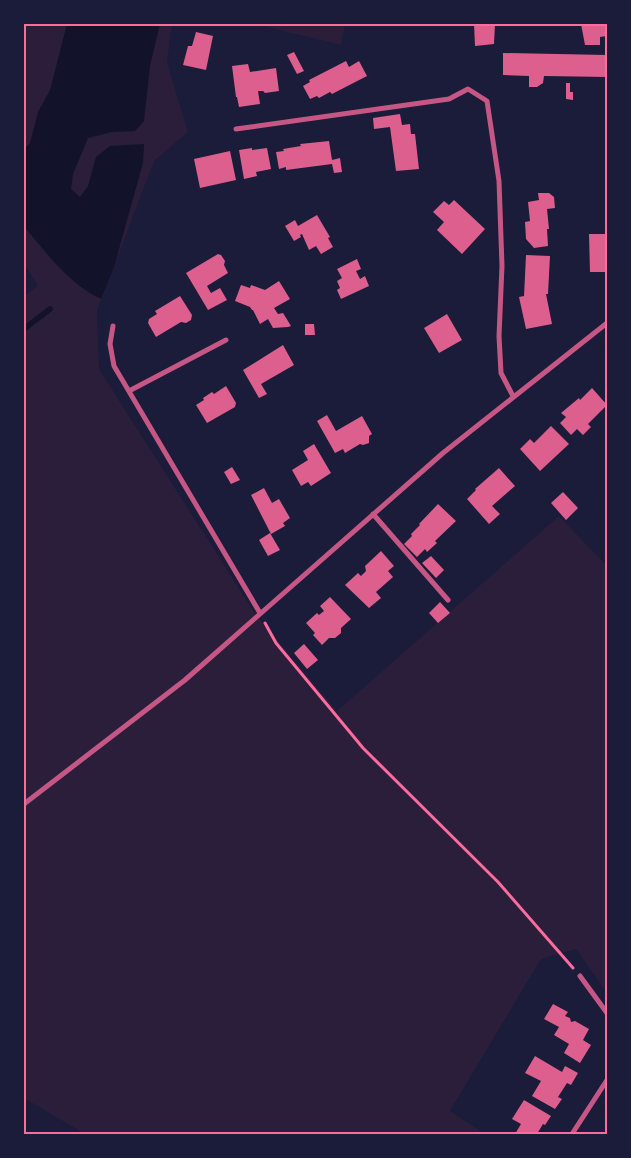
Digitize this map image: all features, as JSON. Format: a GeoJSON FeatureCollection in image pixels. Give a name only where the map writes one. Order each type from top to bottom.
{"type":"FeatureCollection","features":[{"type":"Feature","properties":{"kind":"street"},"geometry":{"type":"LineString","coordinates":[[236,128],[449,100],[468,89],[487,101],[499,181],[502,266],[499,336],[501,373],[513,396]]}},
{"type":"Feature","properties":{"kind":"street"},"geometry":{"type":"LineString","coordinates":[[24,804],[185,680],[443,453],[607,323]]}},
{"type":"Feature","properties":{"kind":"street"},"geometry":{"type":"LineString","coordinates":[[113,326],[110,344],[114,366],[260,613]]}},
{"type":"Feature","properties":{"kind":"street"},"geometry":{"type":"LineString","coordinates":[[129,391],[226,340]]}},
{"type":"Feature","properties":{"kind":"street"},"geometry":{"type":"LineString","coordinates":[[373,514],[448,600]]}},
{"type":"Feature","properties":{"kind":"street"},"geometry":{"type":"LineString","coordinates":[[580,976],[607,1014]]}},
{"type":"Feature","properties":{"kind":"street"},"geometry":{"type":"LineString","coordinates":[[572,1134],[607,1080]]}},
{"type":"Feature","properties":{"kind":"path"},"geometry":{"type":"LineString","coordinates":[[260,613],[276,643],[363,748],[498,882],[580,976]]}},
{"type":"Feature","properties":{"kind":"shaded area"},"geometry":{"type":"Polygon","coordinates":[[[24,24],[172,24],[167,62],[188,132],[154,161],[97,311],[99,369],[254,612],[337,711],[559,516],[607,566],[607,993],[576,949],[541,959],[450,1111],[485,1134],[85,1134],[24,1098],[24,297],[38,285],[24,264],[24,24]]]}},
{"type":"Feature","properties":{"kind":"shaded area"},"geometry":{"type":"Polygon","coordinates":[[[67,24],[160,24],[150,66],[144,121],[135,131],[112,132],[88,138],[73,174],[71,189],[80,197],[88,186],[96,157],[110,146],[144,144],[143,163],[114,267],[101,299],[89,293],[68,276],[24,226],[24,149],[30,143],[38,112],[50,90],[67,24]]]}},
{"type":"Feature","properties":{"kind":"shaded area"},"geometry":{"type":"Polygon","coordinates":[[[255,24],[345,24],[341,45],[255,24]]]}},
{"type":"Feature","properties":{"kind":"building"},"geometry":{"type":"Polygon","coordinates":[[[474,24],[495,24],[494,44],[475,46],[474,24]]]}},
{"type":"Feature","properties":{"kind":"building"},"geometry":{"type":"Polygon","coordinates":[[[581,24],[607,24],[607,36],[600,37],[600,45],[585,45],[581,24]]]}},
{"type":"Feature","properties":{"kind":"building"},"geometry":{"type":"Polygon","coordinates":[[[196,32],[213,36],[206,70],[183,65],[188,46],[192,46],[196,32]]]}},
{"type":"Feature","properties":{"kind":"building"},"geometry":{"type":"Polygon","coordinates":[[[294,52],[304,71],[297,74],[287,55],[294,52]]]}},
{"type":"Feature","properties":{"kind":"building"},"geometry":{"type":"Polygon","coordinates":[[[503,53],[607,55],[607,77],[544,76],[543,83],[537,87],[529,87],[529,76],[503,75],[503,53]]]}},
{"type":"Feature","properties":{"kind":"building"},"geometry":{"type":"Polygon","coordinates":[[[346,61],[349,67],[359,61],[367,76],[332,94],[330,92],[319,98],[317,96],[310,99],[303,86],[310,82],[309,80],[346,61]]]}},
{"type":"Feature","properties":{"kind":"building"},"geometry":{"type":"Polygon","coordinates":[[[248,64],[250,72],[276,68],[279,91],[265,93],[258,91],[260,104],[239,107],[232,66],[248,64]]]}},
{"type":"Feature","properties":{"kind":"building"},"geometry":{"type":"Polygon","coordinates":[[[566,83],[570,83],[570,92],[573,92],[573,100],[566,99],[566,83]]]}},
{"type":"Feature","properties":{"kind":"building"},"geometry":{"type":"Polygon","coordinates":[[[400,114],[402,125],[410,124],[411,134],[415,134],[419,169],[396,171],[390,127],[374,129],[373,118],[400,114]]]}},
{"type":"Feature","properties":{"kind":"building"},"geometry":{"type":"Polygon","coordinates":[[[329,141],[332,160],[340,158],[342,172],[334,173],[332,164],[286,170],[286,167],[279,169],[276,152],[301,146],[300,144],[329,141]]]}},
{"type":"Feature","properties":{"kind":"building"},"geometry":{"type":"Polygon","coordinates":[[[252,148],[252,150],[267,148],[271,169],[256,172],[257,176],[244,179],[239,150],[252,148]]]}},
{"type":"Feature","properties":{"kind":"building"},"geometry":{"type":"Polygon","coordinates":[[[230,151],[236,180],[200,188],[194,159],[230,151]]]}},
{"type":"Feature","properties":{"kind":"building"},"geometry":{"type":"Polygon","coordinates":[[[538,193],[549,193],[554,197],[555,208],[547,209],[548,246],[534,248],[526,239],[525,222],[530,221],[528,202],[539,200],[538,193]]]}},
{"type":"Feature","properties":{"kind":"building"},"geometry":{"type":"Polygon","coordinates":[[[454,200],[485,229],[462,254],[437,230],[444,222],[433,212],[444,201],[449,205],[454,200]]]}},
{"type":"Feature","properties":{"kind":"building"},"geometry":{"type":"Polygon","coordinates":[[[317,215],[330,237],[328,238],[333,247],[321,254],[316,246],[309,250],[302,234],[300,235],[301,237],[294,241],[285,226],[295,220],[298,226],[317,215]]]}},
{"type":"Feature","properties":{"kind":"building"},"geometry":{"type":"Polygon","coordinates":[[[589,234],[607,234],[607,272],[590,272],[589,234]]]}},
{"type":"Feature","properties":{"kind":"building"},"geometry":{"type":"Polygon","coordinates":[[[218,254],[225,261],[224,265],[228,273],[207,286],[211,293],[220,288],[227,300],[208,310],[186,273],[218,254]]]}},
{"type":"Feature","properties":{"kind":"building"},"geometry":{"type":"Polygon","coordinates":[[[526,255],[550,256],[548,294],[546,294],[552,324],[526,329],[519,297],[524,296],[526,255]]]}},
{"type":"Feature","properties":{"kind":"building"},"geometry":{"type":"Polygon","coordinates":[[[357,259],[361,269],[356,271],[360,279],[365,276],[369,286],[341,299],[337,290],[340,288],[337,281],[342,278],[337,269],[357,259]]]}},
{"type":"Feature","properties":{"kind":"building"},"geometry":{"type":"Polygon","coordinates":[[[279,281],[290,299],[274,308],[278,314],[283,313],[291,326],[273,328],[268,319],[260,324],[250,307],[235,301],[241,285],[250,288],[251,285],[265,290],[279,281]]]}},
{"type":"Feature","properties":{"kind":"building"},"geometry":{"type":"Polygon","coordinates":[[[180,296],[192,315],[191,320],[186,323],[181,322],[156,337],[148,323],[149,319],[157,314],[155,311],[180,296]]]}},
{"type":"Feature","properties":{"kind":"building"},"geometry":{"type":"Polygon","coordinates":[[[447,314],[462,340],[439,353],[424,328],[447,314]]]}},
{"type":"Feature","properties":{"kind":"building"},"geometry":{"type":"Polygon","coordinates":[[[305,324],[314,324],[315,335],[305,335],[305,324]]]}},
{"type":"Feature","properties":{"kind":"building"},"geometry":{"type":"Polygon","coordinates":[[[283,345],[294,365],[261,384],[267,394],[259,398],[243,370],[283,345]]]}},
{"type":"Feature","properties":{"kind":"building"},"geometry":{"type":"Polygon","coordinates":[[[226,386],[236,403],[235,407],[207,423],[196,405],[212,392],[214,394],[226,386]]]}},
{"type":"Feature","properties":{"kind":"building"},"geometry":{"type":"Polygon","coordinates":[[[592,388],[607,405],[588,424],[591,427],[583,435],[577,429],[571,435],[560,423],[566,417],[561,413],[579,398],[580,400],[592,388]]]}},
{"type":"Feature","properties":{"kind":"building"},"geometry":{"type":"Polygon","coordinates":[[[327,415],[336,431],[362,416],[372,434],[369,436],[369,443],[360,444],[345,453],[343,449],[335,453],[317,421],[327,415]]]}},
{"type":"Feature","properties":{"kind":"building"},"geometry":{"type":"Polygon","coordinates":[[[551,426],[569,444],[540,471],[520,449],[530,439],[534,443],[551,426]]]}},
{"type":"Feature","properties":{"kind":"building"},"geometry":{"type":"Polygon","coordinates":[[[314,444],[331,473],[311,486],[308,482],[301,486],[292,470],[308,460],[303,451],[314,444]]]}},
{"type":"Feature","properties":{"kind":"building"},"geometry":{"type":"Polygon","coordinates":[[[232,467],[240,480],[231,484],[224,472],[232,467]]]}},
{"type":"Feature","properties":{"kind":"building"},"geometry":{"type":"Polygon","coordinates":[[[499,468],[515,486],[492,506],[500,514],[489,524],[467,499],[475,489],[499,468]]]}},
{"type":"Feature","properties":{"kind":"building"},"geometry":{"type":"Polygon","coordinates":[[[264,488],[272,503],[279,499],[290,518],[283,523],[285,526],[271,534],[251,495],[264,488]]]}},
{"type":"Feature","properties":{"kind":"building"},"geometry":{"type":"Polygon","coordinates":[[[563,492],[578,508],[566,520],[551,503],[563,492]]]}},
{"type":"Feature","properties":{"kind":"building"},"geometry":{"type":"Polygon","coordinates":[[[438,504],[456,521],[435,541],[437,543],[427,552],[425,549],[417,557],[404,544],[412,536],[411,534],[419,524],[438,504]]]}},
{"type":"Feature","properties":{"kind":"building"},"geometry":{"type":"Polygon","coordinates":[[[270,533],[280,550],[268,556],[259,540],[270,533]]]}},
{"type":"Feature","properties":{"kind":"building"},"geometry":{"type":"Polygon","coordinates":[[[381,551],[394,566],[388,571],[393,577],[376,592],[381,598],[369,608],[345,585],[358,573],[361,576],[366,571],[365,566],[381,551]]]}},
{"type":"Feature","properties":{"kind":"building"},"geometry":{"type":"Polygon","coordinates":[[[431,556],[444,570],[436,578],[422,563],[431,556]]]}},
{"type":"Feature","properties":{"kind":"building"},"geometry":{"type":"Polygon","coordinates":[[[330,597],[351,619],[341,628],[341,633],[335,638],[329,638],[322,645],[306,623],[317,613],[319,615],[324,611],[320,606],[330,597]]]}},
{"type":"Feature","properties":{"kind":"building"},"geometry":{"type":"Polygon","coordinates":[[[440,602],[450,613],[438,623],[429,613],[440,602]]]}},
{"type":"Feature","properties":{"kind":"building"},"geometry":{"type":"Polygon","coordinates":[[[304,644],[318,660],[307,669],[294,653],[304,644]]]}},
{"type":"Feature","properties":{"kind":"building"},"geometry":{"type":"Polygon","coordinates":[[[553,1004],[568,1012],[565,1016],[570,1018],[571,1022],[575,1021],[589,1029],[583,1040],[591,1045],[580,1063],[564,1053],[569,1044],[554,1035],[559,1027],[544,1019],[553,1004]]]}},
{"type":"Feature","properties":{"kind":"building"},"geometry":{"type":"Polygon","coordinates":[[[535,1056],[562,1072],[565,1066],[578,1073],[571,1085],[567,1083],[558,1097],[562,1099],[555,1109],[532,1096],[541,1081],[525,1073],[535,1056]]]}},
{"type":"Feature","properties":{"kind":"building"},"geometry":{"type":"Polygon","coordinates":[[[524,1100],[551,1116],[537,1134],[515,1134],[521,1124],[512,1119],[524,1100]]]}},
{"type":"Feature","properties":{"kind":"waterway"},"geometry":{"type":"LineString","coordinates":[[24,329],[50,309]]}}]}
